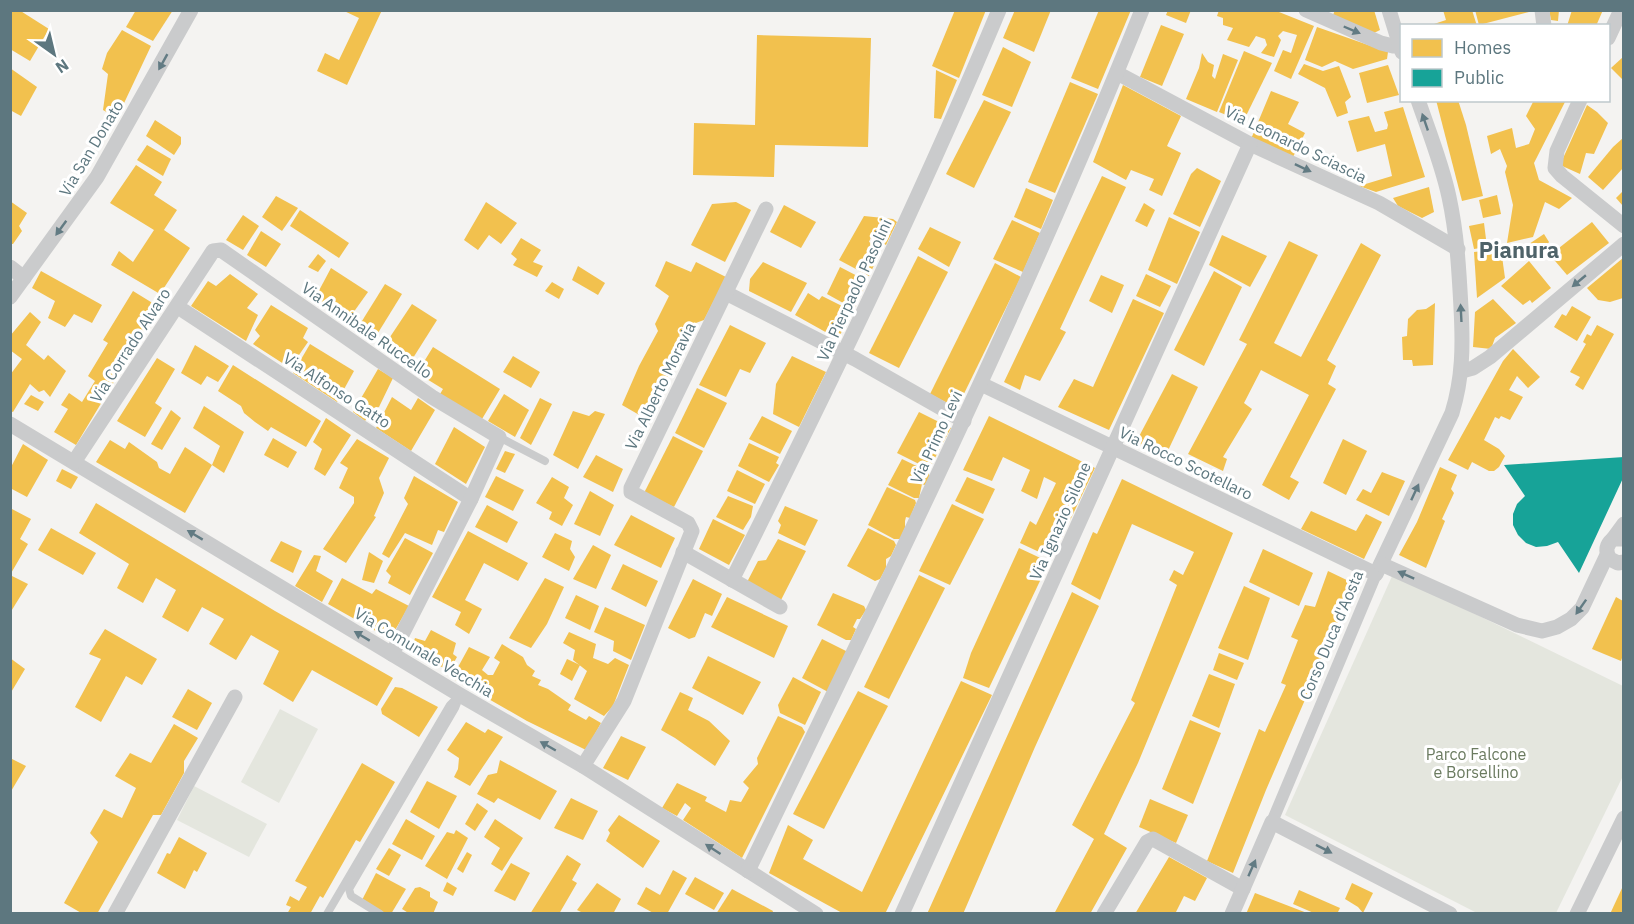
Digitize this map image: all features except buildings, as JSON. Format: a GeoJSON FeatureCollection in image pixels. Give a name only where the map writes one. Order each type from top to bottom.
{"type":"FeatureCollection","features":[{"type":"Feature","properties":{"kind":"street","name":"Via San Donato"},"geometry":{"type":"LineString","coordinates":[[10,297],[97,177],[191,10]]}},
{"type":"Feature","properties":{"kind":"street","name":"Via Pierpaolo Pasolini"},"geometry":{"type":"LineString","coordinates":[[732,580],[844,355],[926,179],[999,10]]}},
{"type":"Feature","properties":{"kind":"street","name":"Via Primo Levi"},"geometry":{"type":"LineString","coordinates":[[748,871],[981,384],[1117,73],[1142,10]]}},
{"type":"Feature","properties":{"kind":"street"},"geometry":{"type":"LineString","coordinates":[[1306,10],[1382,43],[1400,48]]}},
{"type":"Feature","properties":{"kind":"street"},"geometry":{"type":"LineString","coordinates":[[1389,10],[1400,48]]}},
{"type":"Feature","properties":{"kind":"street"},"geometry":{"type":"LineString","coordinates":[[1610,35],[1621,18]]}},
{"type":"Feature","properties":{"kind":"street","name":"Via Leonardo Sciascia"},"geometry":{"type":"LineString","coordinates":[[1117,73],[1250,144],[1379,203],[1458,249]]}},
{"type":"Feature","properties":{"kind":"street","name":"Corso Duca d'Aosta"},"geometry":{"type":"LineString","coordinates":[[1233,914],[1379,569],[1452,412],[1459,390],[1463,351],[1458,249],[1448,195],[1419,102]]}},
{"type":"Feature","properties":{"kind":"street"},"geometry":{"type":"LineString","coordinates":[[1579,102],[1557,151],[1555,168],[1623,226]]}},
{"type":"Feature","properties":{"kind":"street","name":"Via Ignazio Silone"},"geometry":{"type":"LineString","coordinates":[[902,914],[1250,144]]}},
{"type":"Feature","properties":{"kind":"street","name":"Via Alberto Moravia"},"geometry":{"type":"LineString","coordinates":[[583,766],[624,701],[691,533],[691,525],[631,492],[631,488],[766,209]]}},
{"type":"Feature","properties":{"kind":"street"},"geometry":{"type":"LineString","coordinates":[[1462,371],[1473,368],[1490,357],[1623,244]]}},
{"type":"Feature","properties":{"kind":"street","name":"Via Annibale Ruccello"},"geometry":{"type":"LineString","coordinates":[[217,249],[432,397],[499,437]]}},
{"type":"Feature","properties":{"kind":"street","name":"Via Corrado Alvaro"},"geometry":{"type":"LineString","coordinates":[[74,462],[213,251],[217,249]]}},
{"type":"Feature","properties":{"kind":"street"},"geometry":{"type":"LineString","coordinates":[[10,267],[24,278]]}},
{"type":"Feature","properties":{"kind":"street"},"geometry":{"type":"LineString","coordinates":[[726,293],[855,359],[964,421]]}},
{"type":"Feature","properties":{"kind":"street","name":"Via Alfonso Gatto"},"geometry":{"type":"LineString","coordinates":[[184,311],[471,499]]}},
{"type":"Feature","properties":{"kind":"street","name":"Via Rocco Scotellaro"},"geometry":{"type":"LineString","coordinates":[[981,384],[1379,569],[1517,625],[1542,631],[1557,627],[1571,619],[1619,561]]}},
{"type":"Feature","properties":{"kind":"street","name":"Via Comunale Vecchia"},"geometry":{"type":"LineString","coordinates":[[10,424],[460,695],[583,766],[816,914]]}},
{"type":"Feature","properties":{"kind":"street"},"geometry":{"type":"LineString","coordinates":[[392,654],[471,499],[499,437]]}},
{"type":"Feature","properties":{"kind":"street"},"geometry":{"type":"LineString","coordinates":[[1619,561],[1607,546],[1621,532]]}},
{"type":"Feature","properties":{"kind":"street"},"geometry":{"type":"LineString","coordinates":[[683,552],[780,607]]}},
{"type":"Feature","properties":{"kind":"street"},"geometry":{"type":"LineString","coordinates":[[115,914],[235,697]]}},
{"type":"Feature","properties":{"kind":"street"},"geometry":{"type":"LineString","coordinates":[[1577,914],[1623,818]]}},
{"type":"Feature","properties":{"kind":"street"},"geometry":{"type":"LineString","coordinates":[[1272,822],[1431,909],[1450,914]]}},
{"type":"Feature","properties":{"kind":"street"},"geometry":{"type":"LineString","coordinates":[[1104,914],[1147,842],[1153,839],[1243,889]]}},
{"type":"Feature","properties":{"kind":"lane","name":"Via Annibale Ruccello"},"geometry":{"type":"LineString","coordinates":[[499,437],[544,461]]}},
{"type":"Feature","properties":{"kind":"lane"},"geometry":{"type":"LineString","coordinates":[[327,914],[450,705],[460,695]]}},
{"type":"Feature","properties":{"kind":"lane"},"geometry":{"type":"LineString","coordinates":[[380,914],[351,896],[349,889],[455,708],[460,695]]}},
{"type":"Feature","properties":{"kind":"green space","name":"Parco Falcone e Borsellino"},"geometry":{"type":"Polygon","coordinates":[[[1393,574],[1623,686],[1623,776],[1556,913],[1477,913],[1285,815],[1393,574]]]}},
{"type":"Feature","properties":{"kind":"green space"},"geometry":{"type":"Polygon","coordinates":[[[280,709],[318,729],[279,803],[241,782],[280,709]]]}},
{"type":"Feature","properties":{"kind":"green space"},"geometry":{"type":"Polygon","coordinates":[[[194,786],[267,824],[249,857],[177,820],[194,786]]]}},
{"type":"Feature","properties":{"kind":"district","name":"Pianura"},"geometry":{"type":"Point","coordinates":[1519,249]}}]}
